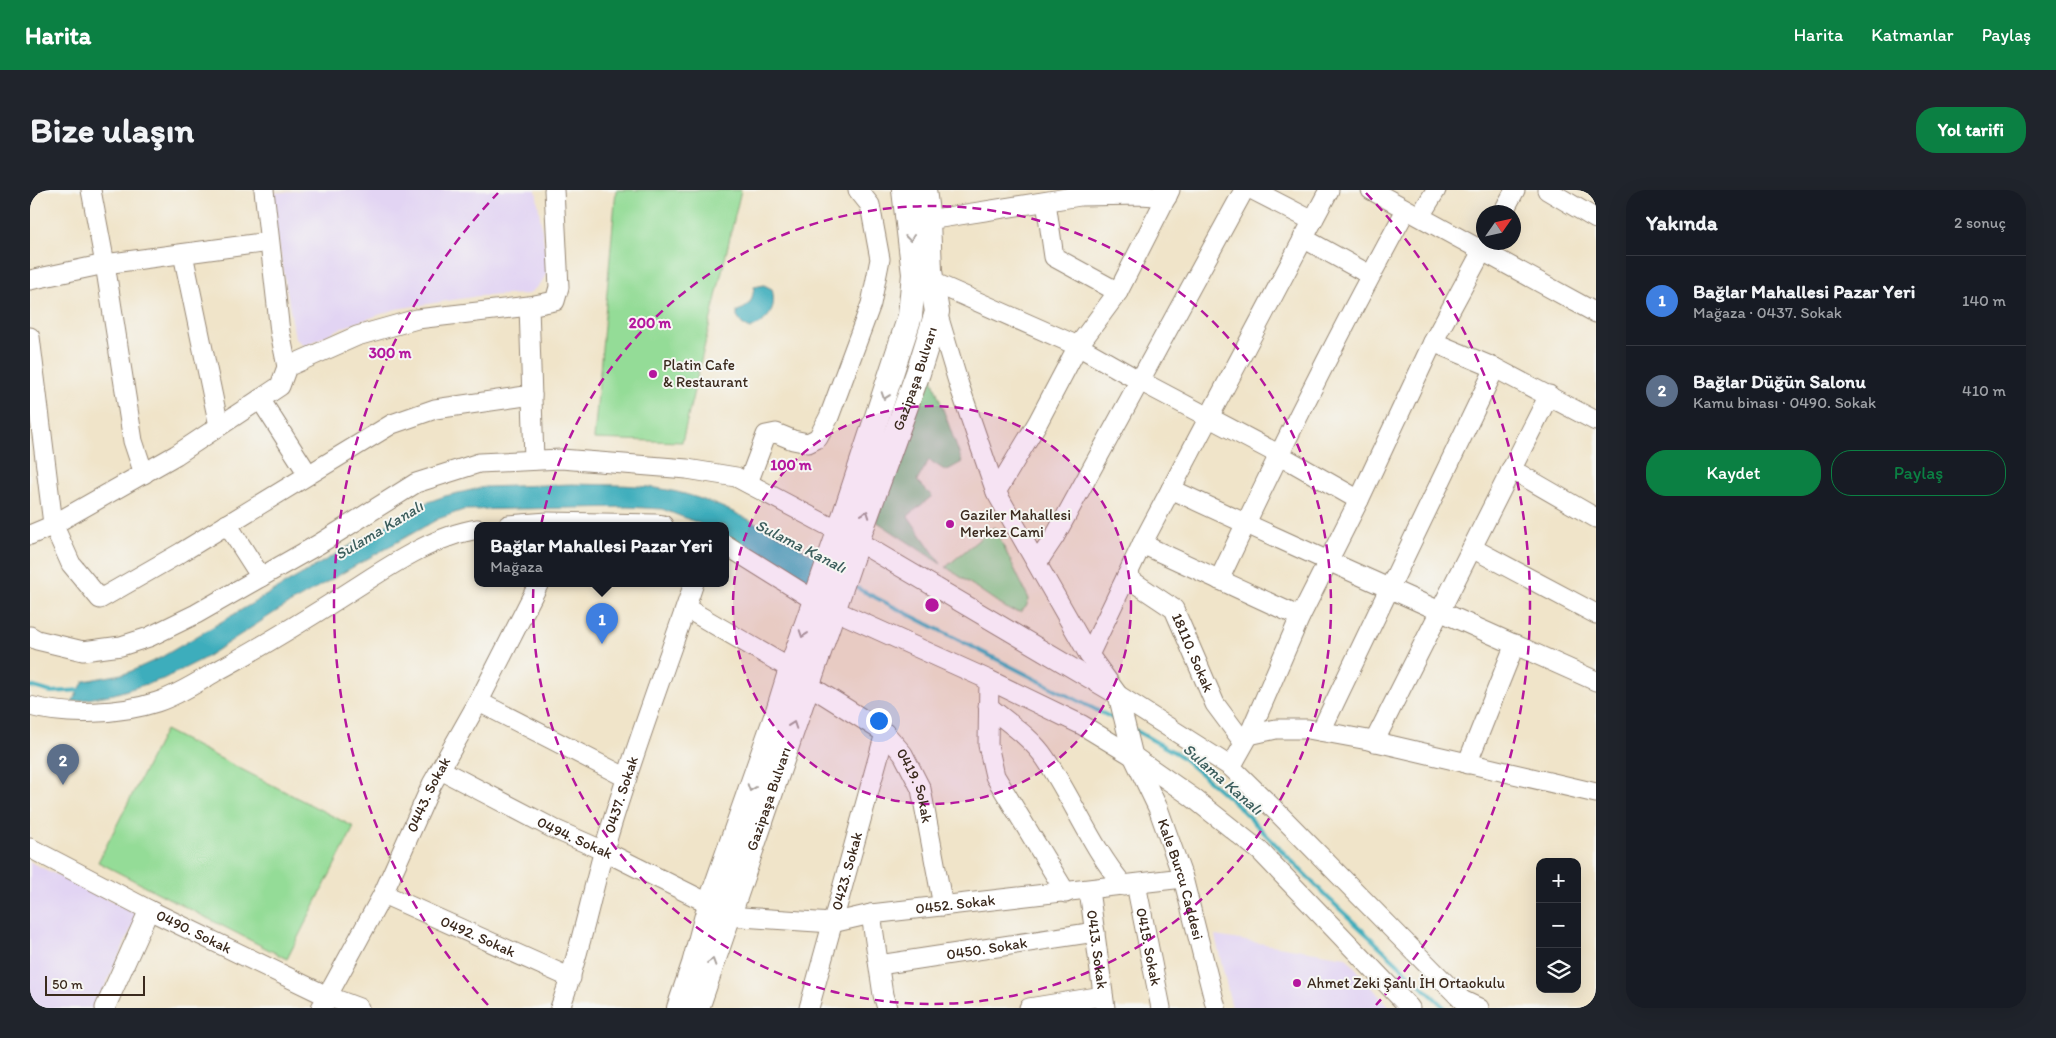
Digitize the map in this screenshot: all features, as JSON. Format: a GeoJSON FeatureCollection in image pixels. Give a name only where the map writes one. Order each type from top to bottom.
{"type":"FeatureCollection","features":[{"type":"Feature","properties":{"kind":"main road","name":"Gazipaşa Bulvarı"},"geometry":{"type":"LineString","coordinates":[[844,548],[910,316],[914,274],[904,190]]}},
{"type":"Feature","properties":{"kind":"main road","name":"Gazipaşa Bulvarı"},"geometry":{"type":"LineString","coordinates":[[697,1008],[719,910],[778,711],[799,677],[844,548],[918,372],[937,312],[930,270],[928,220],[924,190]]}},
{"type":"Feature","properties":{"kind":"main road","name":"Gazipaşa Bulvarı"},"geometry":{"type":"LineString","coordinates":[[680,1008],[694,964],[719,910]]}},
{"type":"Feature","properties":{"kind":"street"},"geometry":{"type":"LineString","coordinates":[[91,190],[105,264],[133,441],[144,474]]}},
{"type":"Feature","properties":{"kind":"street"},"geometry":{"type":"LineString","coordinates":[[30,535],[54,524],[176,455],[280,386],[287,367],[280,332],[264,190]]}},
{"type":"Feature","properties":{"kind":"street"},"geometry":{"type":"LineString","coordinates":[[287,367],[357,336],[416,320],[555,301],[559,287],[554,190]]}},
{"type":"Feature","properties":{"kind":"street"},"geometry":{"type":"LineString","coordinates":[[748,483],[766,435],[776,433],[793,440],[808,443],[818,438],[829,417],[871,304],[880,259],[870,205],[858,190]]}},
{"type":"Feature","properties":{"kind":"street"},"geometry":{"type":"LineString","coordinates":[[1037,563],[1055,536],[1244,190]]}},
{"type":"Feature","properties":{"kind":"street"},"geometry":{"type":"LineString","coordinates":[[1253,190],[1313,221]]}},
{"type":"Feature","properties":{"kind":"street"},"geometry":{"type":"LineString","coordinates":[[1090,655],[1142,544],[1329,190]]}},
{"type":"Feature","properties":{"kind":"street"},"geometry":{"type":"LineString","coordinates":[[1371,190],[1413,213],[1476,242]]}},
{"type":"Feature","properties":{"kind":"street"},"geometry":{"type":"LineString","coordinates":[[1219,580],[1278,454],[1370,275],[1413,213],[1436,190]]}},
{"type":"Feature","properties":{"kind":"street"},"geometry":{"type":"LineString","coordinates":[[1507,205],[1515,190]]}},
{"type":"Feature","properties":{"kind":"street"},"geometry":{"type":"LineString","coordinates":[[1548,190],[1596,219]]}},
{"type":"Feature","properties":{"kind":"street"},"geometry":{"type":"LineString","coordinates":[[928,220],[1046,202],[1081,193],[1168,194],[1118,292],[1078,346],[1038,422],[996,492]]}},
{"type":"Feature","properties":{"kind":"street"},"geometry":{"type":"LineString","coordinates":[[1046,202],[1054,257],[1118,292]]}},
{"type":"Feature","properties":{"kind":"street"},"geometry":{"type":"LineString","coordinates":[[1304,238],[1370,275]]}},
{"type":"Feature","properties":{"kind":"street"},"geometry":{"type":"LineString","coordinates":[[30,280],[105,264],[269,242]]}},
{"type":"Feature","properties":{"kind":"street"},"geometry":{"type":"LineString","coordinates":[[1231,767],[1247,739],[1300,617],[1359,500],[1433,342],[1482,250]]}},
{"type":"Feature","properties":{"kind":"street"},"geometry":{"type":"LineString","coordinates":[[1491,250],[1596,313]]}},
{"type":"Feature","properties":{"kind":"street"},"geometry":{"type":"LineString","coordinates":[[183,254],[219,426]]}},
{"type":"Feature","properties":{"kind":"street"},"geometry":{"type":"LineString","coordinates":[[933,282],[1078,346],[1140,381],[1209,416],[1359,500]]}},
{"type":"Feature","properties":{"kind":"street"},"geometry":{"type":"LineString","coordinates":[[529,306],[534,460]]}},
{"type":"Feature","properties":{"kind":"street"},"geometry":{"type":"LineString","coordinates":[[937,312],[959,385],[996,492],[1090,655],[1118,695]]}},
{"type":"Feature","properties":{"kind":"street"},"geometry":{"type":"LineString","coordinates":[[30,337],[54,524],[71,564],[100,599],[392,424],[435,409],[532,395]]}},
{"type":"Feature","properties":{"kind":"street"},"geometry":{"type":"LineString","coordinates":[[1433,342],[1495,368],[1596,421]]}},
{"type":"Feature","properties":{"kind":"street"},"geometry":{"type":"LineString","coordinates":[[1321,731],[1495,368]]}},
{"type":"Feature","properties":{"kind":"street"},"geometry":{"type":"LineString","coordinates":[[1374,742],[1549,395]]}},
{"type":"Feature","properties":{"kind":"street"},"geometry":{"type":"LineString","coordinates":[[260,399],[308,474]]}},
{"type":"Feature","properties":{"kind":"street"},"geometry":{"type":"LineString","coordinates":[[30,636],[37,640],[83,651],[121,646],[149,637],[196,614],[319,544],[416,484],[479,463],[561,459],[687,469],[736,476],[844,548],[1118,695],[1231,767],[1462,1000],[1480,1008]]}},
{"type":"Feature","properties":{"kind":"street"},"geometry":{"type":"LineString","coordinates":[[1512,469],[1596,518]]}},
{"type":"Feature","properties":{"kind":"street"},"geometry":{"type":"LineString","coordinates":[[1171,489],[1327,562],[1390,588],[1596,681]]}},
{"type":"Feature","properties":{"kind":"street"},"geometry":{"type":"LineString","coordinates":[[227,524],[261,577]]}},
{"type":"Feature","properties":{"kind":"street"},"geometry":{"type":"LineString","coordinates":[[30,706],[44,710],[112,712],[157,702],[270,642],[405,556],[465,531],[474,530]]}},
{"type":"Feature","properties":{"kind":"street"},"geometry":{"type":"LineString","coordinates":[[1142,544],[1300,617]]}},
{"type":"Feature","properties":{"kind":"street"},"geometry":{"type":"LineString","coordinates":[[729,547],[989,680],[1082,725],[1133,756],[1192,797],[1260,851],[1410,1008]]}},
{"type":"Feature","properties":{"kind":"street"},"geometry":{"type":"LineString","coordinates":[[1472,548],[1596,614]]}},
{"type":"Feature","properties":{"kind":"street","name":"18110. Sokak"},"geometry":{"type":"LineString","coordinates":[[1126,577],[1174,609],[1214,704],[1247,739]]}},
{"type":"Feature","properties":{"kind":"street","name":"0443. Sokak"},"geometry":{"type":"LineString","coordinates":[[324,1002],[384,894],[441,770],[479,702],[537,587]]}},
{"type":"Feature","properties":{"kind":"street","name":"0437. Sokak"},"geometry":{"type":"LineString","coordinates":[[560,1008],[571,978],[604,851],[627,778],[693,587]]}},
{"type":"Feature","properties":{"kind":"street","name":"0419. Sokak"},"geometry":{"type":"LineString","coordinates":[[686,608],[799,677],[885,733],[903,754],[921,789],[943,906]]}},
{"type":"Feature","properties":{"kind":"street"},"geometry":{"type":"LineString","coordinates":[[1467,764],[1515,644]]}},
{"type":"Feature","properties":{"kind":"street"},"geometry":{"type":"LineString","coordinates":[[989,680],[988,745],[996,776],[1066,893]]}},
{"type":"Feature","properties":{"kind":"street","name":"Kale Burcu Caddesi"},"geometry":{"type":"LineString","coordinates":[[1118,695],[1133,756],[1158,808],[1183,878],[1216,1008]]}},
{"type":"Feature","properties":{"kind":"street"},"geometry":{"type":"LineString","coordinates":[[479,702],[627,778]]}},
{"type":"Feature","properties":{"kind":"street"},"geometry":{"type":"LineString","coordinates":[[988,706],[1027,738],[1044,757],[1108,867],[1130,885]]}},
{"type":"Feature","properties":{"kind":"street"},"geometry":{"type":"LineString","coordinates":[[1247,739],[1276,728],[1321,731],[1596,793]]}},
{"type":"Feature","properties":{"kind":"street","name":"0423. Sokak"},"geometry":{"type":"LineString","coordinates":[[814,1002],[832,923],[885,733]]}},
{"type":"Feature","properties":{"kind":"street","name":"0494. Sokak"},"geometry":{"type":"LineString","coordinates":[[441,770],[554,829],[604,851],[719,910]]}},
{"type":"Feature","properties":{"kind":"street","name":"0490. Sokak"},"geometry":{"type":"LineString","coordinates":[[30,848],[324,1002],[359,1008]]}},
{"type":"Feature","properties":{"kind":"street","name":"0452. Sokak"},"geometry":{"type":"LineString","coordinates":[[719,910],[832,923],[871,914],[1183,878]]}},
{"type":"Feature","properties":{"kind":"street","name":"0415. Sokak"},"geometry":{"type":"LineString","coordinates":[[1130,885],[1161,1008]]}},
{"type":"Feature","properties":{"kind":"street","name":"0413. Sokak"},"geometry":{"type":"LineString","coordinates":[[1089,890],[1104,1002]]}},
{"type":"Feature","properties":{"kind":"street","name":"0492. Sokak"},"geometry":{"type":"LineString","coordinates":[[384,894],[571,978]]}},
{"type":"Feature","properties":{"kind":"street"},"geometry":{"type":"LineString","coordinates":[[105,1008],[149,910]]}},
{"type":"Feature","properties":{"kind":"street"},"geometry":{"type":"LineString","coordinates":[[871,914],[887,1008]]}},
{"type":"Feature","properties":{"kind":"street","name":"0450. Sokak"},"geometry":{"type":"LineString","coordinates":[[879,965],[1095,932]]}},
{"type":"Feature","properties":{"kind":"street"},"geometry":{"type":"LineString","coordinates":[[1029,1008],[1104,1002]]}},
{"type":"Feature","properties":{"kind":"shaded area"},"geometry":{"type":"Polygon","coordinates":[[[306,190],[536,190],[548,270],[542,282],[529,294],[478,296],[396,309],[341,328],[305,346],[295,338],[270,193],[306,190]]]}},
{"type":"Feature","properties":{"kind":"shaded area"},"geometry":{"type":"Polygon","coordinates":[[[30,862],[138,914],[95,1008],[30,1008],[30,862]]]}},
{"type":"Feature","properties":{"kind":"shaded area","name":"Ahmet Zeki Şanlı İH Ortaokulu"},"geometry":{"type":"Polygon","coordinates":[[[1215,936],[1346,957],[1390,1008],[1232,1008],[1215,936]]]}},
{"type":"Feature","properties":{"kind":"green space"},"geometry":{"type":"Polygon","coordinates":[[[616,190],[741,190],[682,442],[594,439],[616,190]]]}},
{"type":"Feature","properties":{"kind":"green space"},"geometry":{"type":"Polygon","coordinates":[[[928,367],[962,462],[946,471],[929,460],[917,481],[932,496],[908,516],[941,564],[876,521],[928,367]]]}},
{"type":"Feature","properties":{"kind":"green space"},"geometry":{"type":"Polygon","coordinates":[[[994,527],[1029,599],[1026,607],[1020,612],[1009,610],[946,567],[994,527]]]}},
{"type":"Feature","properties":{"kind":"green space"},"geometry":{"type":"Polygon","coordinates":[[[165,730],[354,827],[287,959],[98,862],[165,730]]]}},
{"type":"Feature","properties":{"kind":"water"},"geometry":{"type":"Polygon","coordinates":[[[764,285],[772,289],[772,308],[767,318],[750,329],[742,324],[737,317],[737,311],[748,305],[754,287],[764,285]]]}},
{"type":"Feature","properties":{"kind":"water"},"geometry":{"type":"Polygon","coordinates":[[[572,484],[625,485],[678,492],[699,498],[740,515],[817,557],[809,580],[729,538],[729,522],[695,522],[662,509],[627,507],[463,510],[438,519],[277,611],[203,659],[163,679],[114,694],[72,702],[84,681],[127,673],[160,658],[417,506],[445,496],[485,487],[572,484]]]}},
{"type":"Feature","properties":{"kind":"waterway","name":"Sulama Kanalı"},"geometry":{"type":"LineString","coordinates":[[851,585],[1118,721]]}},
{"type":"Feature","properties":{"kind":"waterway","name":"Sulama Kanalı"},"geometry":{"type":"LineString","coordinates":[[30,686],[51,692],[83,690]]}},
{"type":"Feature","properties":{"kind":"waterway","name":"Sulama Kanalı"},"geometry":{"type":"LineString","coordinates":[[1133,729],[1179,755],[1237,805],[1327,897],[1445,1008]]}},
{"type":"Feature","properties":{"kind":"place","name":"Platin Cafe & Restaurant"},"geometry":{"type":"Point","coordinates":[653,374]}},
{"type":"Feature","properties":{"kind":"place","name":"Gaziler Mahallesi Merkez Cami"},"geometry":{"type":"Point","coordinates":[950,524]}},
{"type":"Feature","properties":{"kind":"place","name":"Bağlar Mahallesi Pazar Yeri"},"geometry":{"type":"Point","coordinates":[602,644]}},
{"type":"Feature","properties":{"kind":"place","name":"Bağlar Düğün Salonu"},"geometry":{"type":"Point","coordinates":[63,785]}},
{"type":"Feature","properties":{"kind":"place","name":"Ahmet Zeki Şanlı İH Ortaokulu"},"geometry":{"type":"Point","coordinates":[1297,983]}}]}
